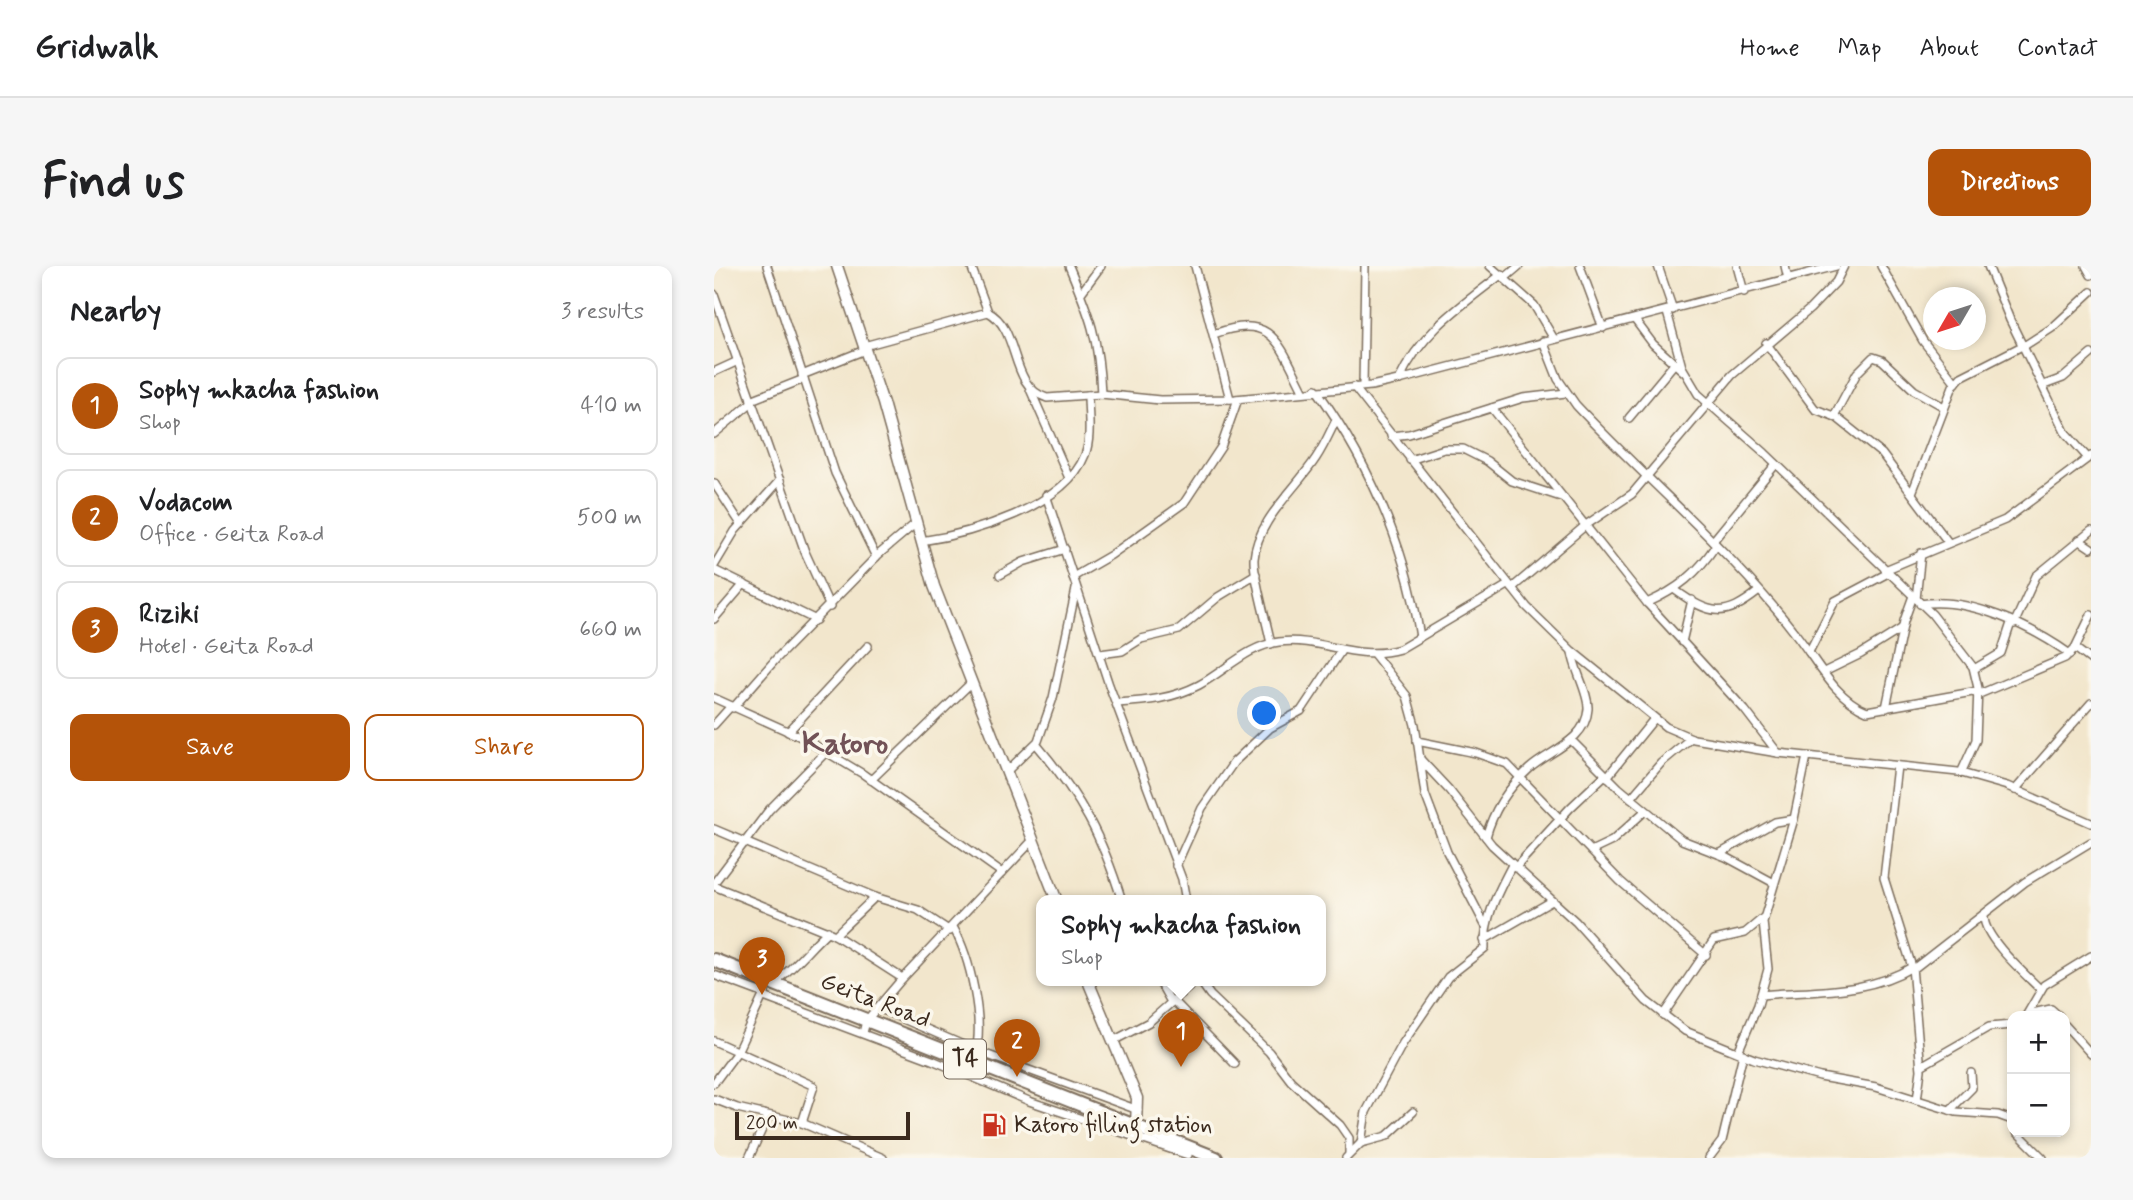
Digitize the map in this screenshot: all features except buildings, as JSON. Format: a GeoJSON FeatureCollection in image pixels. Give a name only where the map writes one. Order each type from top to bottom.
{"type":"FeatureCollection","features":[{"type":"Feature","properties":{"kind":"highway","name":"Geita Road"},"geometry":{"type":"LineString","coordinates":[[714,960],[767,989],[864,1027],[975,1056],[1136,1126],[1189,1153],[1216,1158]]}},
{"type":"Feature","properties":{"kind":"street"},"geometry":{"type":"LineString","coordinates":[[767,266],[845,498],[876,557]]}},
{"type":"Feature","properties":{"kind":"street"},"geometry":{"type":"LineString","coordinates":[[837,266],[934,586],[1055,895]]}},
{"type":"Feature","properties":{"kind":"street"},"geometry":{"type":"LineString","coordinates":[[971,266],[988,312],[1002,325],[1069,478]]}},
{"type":"Feature","properties":{"kind":"street"},"geometry":{"type":"LineString","coordinates":[[1069,266],[1095,327],[1101,394]]}},
{"type":"Feature","properties":{"kind":"street"},"geometry":{"type":"LineString","coordinates":[[1081,293],[1101,266]]}},
{"type":"Feature","properties":{"kind":"street"},"geometry":{"type":"LineString","coordinates":[[1073,577],[1111,555],[1184,503],[1221,447],[1234,399],[1195,266]]}},
{"type":"Feature","properties":{"kind":"street"},"geometry":{"type":"LineString","coordinates":[[1363,386],[1365,266]]}},
{"type":"Feature","properties":{"kind":"street"},"geometry":{"type":"LineString","coordinates":[[1490,266],[1504,276],[1542,315],[1554,339]]}},
{"type":"Feature","properties":{"kind":"street"},"geometry":{"type":"LineString","coordinates":[[1399,380],[1410,355],[1427,334],[1519,266]]}},
{"type":"Feature","properties":{"kind":"street"},"geometry":{"type":"LineString","coordinates":[[1580,266],[1603,328]]}},
{"type":"Feature","properties":{"kind":"street"},"geometry":{"type":"LineString","coordinates":[[1658,266],[1685,372]]}},
{"type":"Feature","properties":{"kind":"street"},"geometry":{"type":"LineString","coordinates":[[1737,266],[1744,292]]}},
{"type":"Feature","properties":{"kind":"street"},"geometry":{"type":"LineString","coordinates":[[1786,266],[1788,279]]}},
{"type":"Feature","properties":{"kind":"street"},"geometry":{"type":"LineString","coordinates":[[1029,387],[1047,398],[1101,394],[1160,400],[1234,399],[1363,386],[1399,380],[1836,266]]}},
{"type":"Feature","properties":{"kind":"street"},"geometry":{"type":"LineString","coordinates":[[1117,703],[1172,698],[1199,685],[1250,652],[1270,644],[1307,643],[1341,651],[1374,653],[1400,649],[1510,587],[1586,525],[1616,507],[1709,406],[1732,375],[1766,343],[1810,309],[1836,282],[1844,266]]}},
{"type":"Feature","properties":{"kind":"street"},"geometry":{"type":"LineString","coordinates":[[1881,266],[1923,341],[1956,383]]}},
{"type":"Feature","properties":{"kind":"street"},"geometry":{"type":"LineString","coordinates":[[1809,652],[1835,601],[1922,553],[2005,520],[2089,457],[2065,432],[1988,266]]}},
{"type":"Feature","properties":{"kind":"street"},"geometry":{"type":"LineString","coordinates":[[2086,266],[2091,275]]}},
{"type":"Feature","properties":{"kind":"street"},"geometry":{"type":"LineString","coordinates":[[1912,494],[1927,460],[1944,407],[1961,377],[2024,346],[2052,328],[2091,292]]}},
{"type":"Feature","properties":{"kind":"street"},"geometry":{"type":"LineString","coordinates":[[714,294],[805,551],[830,607]]}},
{"type":"Feature","properties":{"kind":"street"},"geometry":{"type":"LineString","coordinates":[[714,434],[752,401],[864,348],[988,312]]}},
{"type":"Feature","properties":{"kind":"street"},"geometry":{"type":"LineString","coordinates":[[1635,320],[1653,344],[1685,372],[1709,406],[1776,464],[1944,628],[1974,669],[1978,693],[1976,740],[1961,772]]}},
{"type":"Feature","properties":{"kind":"street"},"geometry":{"type":"LineString","coordinates":[[1213,334],[1240,325],[1258,327],[1270,336],[1287,359],[1303,390]]}},
{"type":"Feature","properties":{"kind":"street"},"geometry":{"type":"LineString","coordinates":[[1544,341],[1566,393],[1759,591],[1824,672],[1859,708],[1886,708],[1978,693],[2014,682],[2072,651],[2091,615]]}},
{"type":"Feature","properties":{"kind":"street"},"geometry":{"type":"LineString","coordinates":[[1766,343],[1815,409],[1833,416],[1882,454],[1948,542]]}},
{"type":"Feature","properties":{"kind":"street"},"geometry":{"type":"LineString","coordinates":[[2044,385],[2063,378],[2091,354]]}},
{"type":"Feature","properties":{"kind":"street"},"geometry":{"type":"LineString","coordinates":[[1833,416],[1863,365],[1873,357],[1882,360],[1914,390],[1944,407]]}},
{"type":"Feature","properties":{"kind":"street"},"geometry":{"type":"LineString","coordinates":[[714,372],[738,361]]}},
{"type":"Feature","properties":{"kind":"street"},"geometry":{"type":"LineString","coordinates":[[1629,418],[1674,364]]}},
{"type":"Feature","properties":{"kind":"street"},"geometry":{"type":"LineString","coordinates":[[1354,387],[1510,587],[1572,651],[1654,719],[1691,738],[1778,753],[1961,772],[2015,790],[2091,822]]}},
{"type":"Feature","properties":{"kind":"street"},"geometry":{"type":"LineString","coordinates":[[1316,389],[1369,478],[1395,538],[1414,595],[1420,637]]}},
{"type":"Feature","properties":{"kind":"street"},"geometry":{"type":"LineString","coordinates":[[1391,436],[1409,434],[1523,398],[1566,393]]}},
{"type":"Feature","properties":{"kind":"street"},"geometry":{"type":"LineString","coordinates":[[921,541],[991,524],[1046,495],[1069,478],[1085,455],[1088,445],[1088,395]]}},
{"type":"Feature","properties":{"kind":"street"},"geometry":{"type":"LineString","coordinates":[[1492,408],[1647,603],[1745,710],[1778,753]]}},
{"type":"Feature","properties":{"kind":"street"},"geometry":{"type":"LineString","coordinates":[[1270,644],[1254,557],[1260,537],[1271,516],[1317,456],[1336,420]]}},
{"type":"Feature","properties":{"kind":"street"},"geometry":{"type":"LineString","coordinates":[[1410,460],[1444,449],[1463,449],[1487,461],[1512,481],[1565,498]]}},
{"type":"Feature","properties":{"kind":"street"},"geometry":{"type":"LineString","coordinates":[[1647,603],[1675,590],[1696,573],[1714,543],[1776,464]]}},
{"type":"Feature","properties":{"kind":"street"},"geometry":{"type":"LineString","coordinates":[[780,480],[741,524],[714,568],[816,620]]}},
{"type":"Feature","properties":{"kind":"street"},"geometry":{"type":"LineString","coordinates":[[714,483],[741,524]]}},
{"type":"Feature","properties":{"kind":"street"},"geometry":{"type":"LineString","coordinates":[[1046,495],[1076,587],[1177,866],[1184,895]]}},
{"type":"Feature","properties":{"kind":"street"},"geometry":{"type":"LineString","coordinates":[[714,725],[876,557],[916,523]]}},
{"type":"Feature","properties":{"kind":"street"},"geometry":{"type":"LineString","coordinates":[[1974,669],[2001,653],[2036,576],[2091,531]]}},
{"type":"Feature","properties":{"kind":"street"},"geometry":{"type":"LineString","coordinates":[[2079,540],[2091,548]]}},
{"type":"Feature","properties":{"kind":"street"},"geometry":{"type":"LineString","coordinates":[[1000,575],[1023,562],[1065,549]]}},
{"type":"Feature","properties":{"kind":"street"},"geometry":{"type":"LineString","coordinates":[[1886,708],[1902,629],[1916,600],[1922,553]]}},
{"type":"Feature","properties":{"kind":"street"},"geometry":{"type":"LineString","coordinates":[[1100,654],[1122,651],[1142,639],[1179,630],[1218,597],[1255,574]]}},
{"type":"Feature","properties":{"kind":"street"},"geometry":{"type":"LineString","coordinates":[[714,620],[744,584]]}},
{"type":"Feature","properties":{"kind":"street"},"geometry":{"type":"LineString","coordinates":[[1006,772],[1037,745],[1053,698],[1076,587]]}},
{"type":"Feature","properties":{"kind":"street"},"geometry":{"type":"LineString","coordinates":[[1675,590],[1714,610],[1727,612],[1759,591]]}},
{"type":"Feature","properties":{"kind":"street"},"geometry":{"type":"LineString","coordinates":[[1682,642],[1692,600]]}},
{"type":"Feature","properties":{"kind":"street"},"geometry":{"type":"LineString","coordinates":[[1916,600],[1954,601],[1974,606],[2091,660]]}},
{"type":"Feature","properties":{"kind":"street"},"geometry":{"type":"LineString","coordinates":[[1824,672],[1902,629]]}},
{"type":"Feature","properties":{"kind":"street"},"geometry":{"type":"LineString","coordinates":[[788,732],[868,646]]}},
{"type":"Feature","properties":{"kind":"street"},"geometry":{"type":"LineString","coordinates":[[1177,866],[1202,808],[1234,762],[1270,728],[1301,711],[1341,651]]}},
{"type":"Feature","properties":{"kind":"street"},"geometry":{"type":"LineString","coordinates":[[1486,837],[1495,811],[1520,779],[1541,758],[1571,740],[1580,730],[1588,708],[1572,651]]}},
{"type":"Feature","properties":{"kind":"street"},"geometry":{"type":"LineString","coordinates":[[1374,653],[1407,696],[1417,741],[1424,794],[1438,833],[1486,926]]}},
{"type":"Feature","properties":{"kind":"street"},"geometry":{"type":"LineString","coordinates":[[871,780],[971,683]]}},
{"type":"Feature","properties":{"kind":"street"},"geometry":{"type":"LineString","coordinates":[[714,698],[826,752],[871,780],[1002,873]]}},
{"type":"Feature","properties":{"kind":"street"},"geometry":{"type":"LineString","coordinates":[[2015,790],[2091,703]]}},
{"type":"Feature","properties":{"kind":"street"},"geometry":{"type":"LineString","coordinates":[[1361,1143],[1366,1112],[1403,1043],[1448,977],[1483,952],[1486,926],[1514,866],[1606,776],[1654,719]]}},
{"type":"Feature","properties":{"kind":"street"},"geometry":{"type":"LineString","coordinates":[[1631,799],[1661,763],[1691,738]]}},
{"type":"Feature","properties":{"kind":"street"},"geometry":{"type":"LineString","coordinates":[[1571,740],[1631,799],[1682,840],[1719,854],[1774,883]]}},
{"type":"Feature","properties":{"kind":"street"},"geometry":{"type":"LineString","coordinates":[[1417,741],[1500,760],[1620,881],[1706,955]]}},
{"type":"Feature","properties":{"kind":"street"},"geometry":{"type":"LineString","coordinates":[[1037,745],[1087,811],[1107,855],[1120,895]]}},
{"type":"Feature","properties":{"kind":"street"},"geometry":{"type":"LineString","coordinates":[[826,752],[769,810],[714,884],[832,933],[902,978]]}},
{"type":"Feature","properties":{"kind":"street"},"geometry":{"type":"LineString","coordinates":[[1709,1158],[1722,1140],[1741,1053],[1768,969],[1764,918],[1794,818],[1807,756]]}},
{"type":"Feature","properties":{"kind":"street"},"geometry":{"type":"LineString","coordinates":[[1420,759],[1514,866],[1593,940],[1646,1001],[1685,1031],[1741,1053],[1820,1077],[1876,1087],[1950,1110],[2007,1117]]}},
{"type":"Feature","properties":{"kind":"street"},"geometry":{"type":"LineString","coordinates":[[1897,766],[1884,878],[1912,968],[1921,1066],[1917,1100]]}},
{"type":"Feature","properties":{"kind":"street"},"geometry":{"type":"LineString","coordinates":[[1591,851],[1612,841],[1645,811]]}},
{"type":"Feature","properties":{"kind":"street"},"geometry":{"type":"LineString","coordinates":[[1719,854],[1774,822],[1794,818]]}},
{"type":"Feature","properties":{"kind":"street"},"geometry":{"type":"LineString","coordinates":[[714,829],[875,897],[918,910],[952,929],[966,955],[973,989],[975,1056]]}},
{"type":"Feature","properties":{"kind":"street"},"geometry":{"type":"LineString","coordinates":[[1033,840],[952,929],[902,978],[864,1027],[1029,1101],[1189,1153]]}},
{"type":"Feature","properties":{"kind":"street"},"geometry":{"type":"LineString","coordinates":[[1761,995],[1847,990],[1881,981],[1912,968],[2043,870],[2091,842]]}},
{"type":"Feature","properties":{"kind":"street"},"geometry":{"type":"LineString","coordinates":[[714,1083],[737,1052],[767,989],[788,973],[808,948],[832,933],[875,897]]}},
{"type":"Feature","properties":{"kind":"street"},"geometry":{"type":"LineString","coordinates":[[1484,940],[1514,926],[1552,901]]}},
{"type":"Feature","properties":{"kind":"street"},"geometry":{"type":"LineString","coordinates":[[1984,916],[1983,925],[1992,939],[2040,989]]}},
{"type":"Feature","properties":{"kind":"street"},"geometry":{"type":"LineString","coordinates":[[1663,1015],[1717,938],[1740,935],[1764,918]]}},
{"type":"Feature","properties":{"kind":"street"},"geometry":{"type":"LineString","coordinates":[[2029,1011],[2040,989],[2091,956]]}},
{"type":"Feature","properties":{"kind":"street"},"geometry":{"type":"LineString","coordinates":[[714,975],[767,989]]}},
{"type":"Feature","properties":{"kind":"street"},"geometry":{"type":"LineString","coordinates":[[1090,986],[1133,1088],[1138,1110],[1136,1126]]}},
{"type":"Feature","properties":{"kind":"street"},"geometry":{"type":"LineString","coordinates":[[1162,986],[1172,1001],[1235,1064]]}},
{"type":"Feature","properties":{"kind":"street"},"geometry":{"type":"LineString","coordinates":[[1113,1041],[1149,1022],[1192,986]]}},
{"type":"Feature","properties":{"kind":"street"},"geometry":{"type":"LineString","coordinates":[[1203,986],[1306,1095],[1340,1125],[1349,1138],[1348,1156]]}},
{"type":"Feature","properties":{"kind":"street"},"geometry":{"type":"LineString","coordinates":[[878,1008],[975,1056],[1138,1110]]}},
{"type":"Feature","properties":{"kind":"street"},"geometry":{"type":"LineString","coordinates":[[1921,1066],[1989,1027],[2007,1025]]}},
{"type":"Feature","properties":{"kind":"street"},"geometry":{"type":"LineString","coordinates":[[2070,1031],[2091,1054]]}},
{"type":"Feature","properties":{"kind":"street"},"geometry":{"type":"LineString","coordinates":[[714,1041],[814,1086],[802,1123]]}},
{"type":"Feature","properties":{"kind":"street"},"geometry":{"type":"LineString","coordinates":[[1950,1110],[1973,1086],[1971,1073]]}},
{"type":"Feature","properties":{"kind":"street"},"geometry":{"type":"LineString","coordinates":[[714,1099],[768,1116],[802,1123],[867,1155],[883,1158]]}},
{"type":"Feature","properties":{"kind":"street"},"geometry":{"type":"LineString","coordinates":[[1348,1156],[1361,1143],[1387,1136],[1413,1112]]}},
{"type":"Feature","properties":{"kind":"street"},"geometry":{"type":"LineString","coordinates":[[749,1158],[768,1116]]}},
{"type":"Feature","properties":{"kind":"street"},"geometry":{"type":"LineString","coordinates":[[2022,1137],[2043,1158]]}},
{"type":"Feature","properties":{"kind":"place","name":"Riziki"},"geometry":{"type":"Point","coordinates":[762,995]}},
{"type":"Feature","properties":{"kind":"place","name":"Sophy mkacha fashion"},"geometry":{"type":"Point","coordinates":[1181,1067]}},
{"type":"Feature","properties":{"kind":"place","name":"Vodacom"},"geometry":{"type":"Point","coordinates":[1017,1077]}},
{"type":"Feature","properties":{"kind":"place","name":"Katoro filling station"},"geometry":{"type":"Point","coordinates":[994,1125]}},
{"type":"Feature","properties":{"kind":"district","name":"Katoro"},"geometry":{"type":"Point","coordinates":[845,744]}}]}
